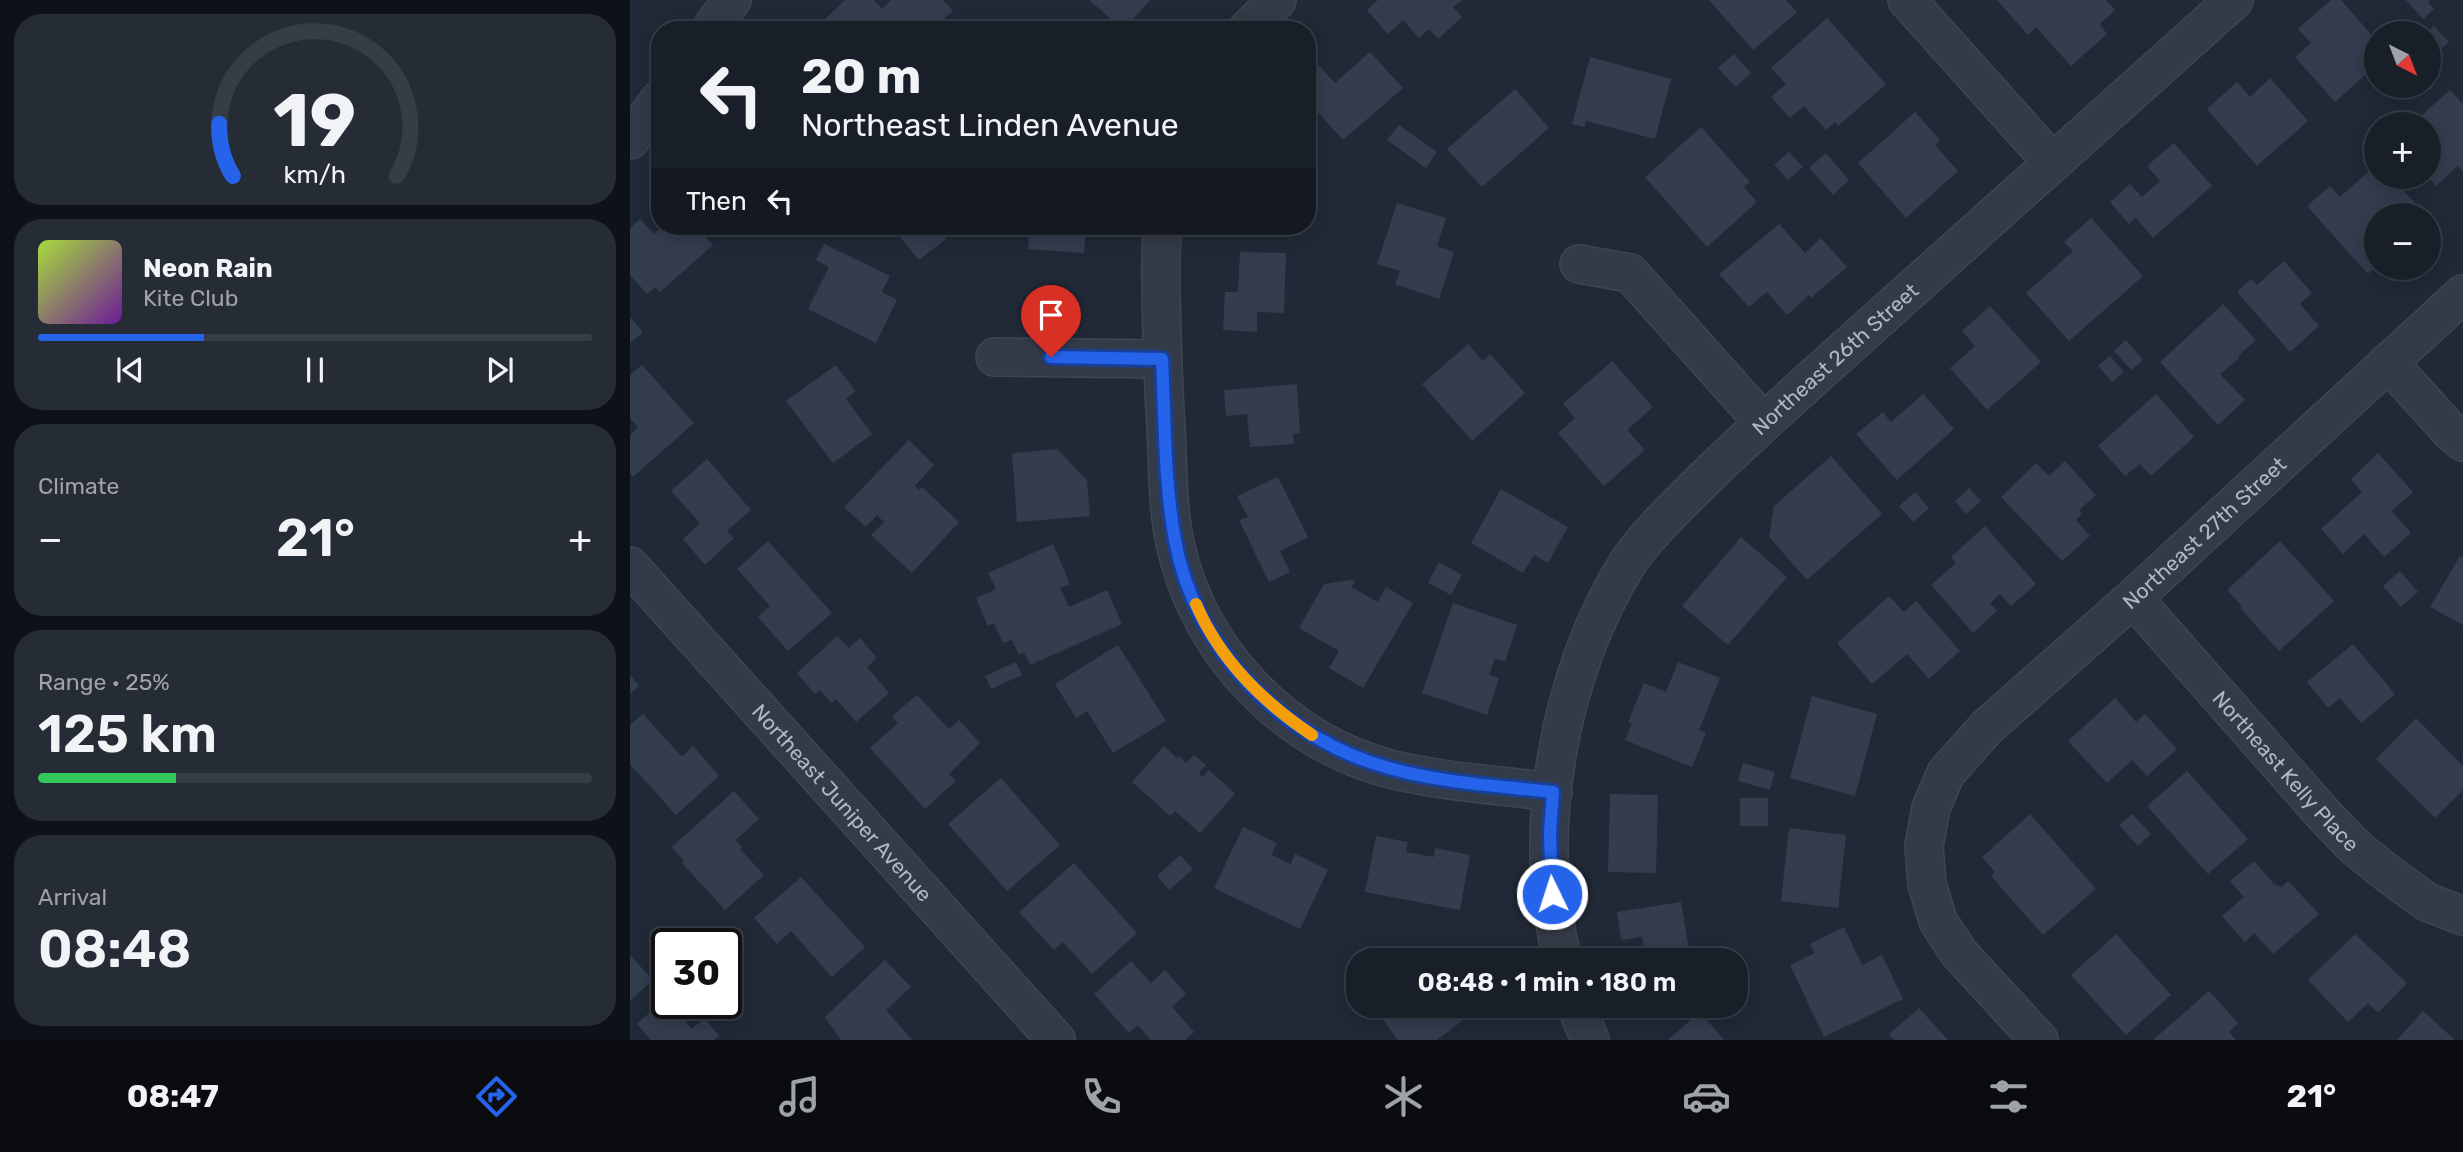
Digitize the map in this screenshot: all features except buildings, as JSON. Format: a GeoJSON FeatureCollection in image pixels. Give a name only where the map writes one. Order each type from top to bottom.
{"type":"FeatureCollection","features":[{"type":"Feature","properties":{"kind":"street"},"geometry":{"type":"LineString","coordinates":[[717,21],[732,0]]}},
{"type":"Feature","properties":{"kind":"street"},"geometry":{"type":"LineString","coordinates":[[1256,21],[1277,0]]}},
{"type":"Feature","properties":{"kind":"street"},"geometry":{"type":"LineString","coordinates":[[1907,0],[2053,163]]}},
{"type":"Feature","properties":{"kind":"street","name":"Northeast 26th Street"},"geometry":{"type":"LineString","coordinates":[[1560,948],[1550,874],[1550,833],[1564,716],[1590,635],[1629,561],[1677,506],[1763,422],[2234,0]]}},
{"type":"Feature","properties":{"kind":"street"},"geometry":{"type":"LineString","coordinates":[[630,140],[651,111]]}},
{"type":"Feature","properties":{"kind":"street"},"geometry":{"type":"LineString","coordinates":[[1163,235],[1162,359],[1170,502],[1178,555],[1186,581],[1202,619],[1224,654],[1250,685],[1280,713],[1350,755],[1389,768],[1430,777],[1553,792]]}},
{"type":"Feature","properties":{"kind":"street"},"geometry":{"type":"LineString","coordinates":[[1579,264],[1630,273],[1763,422]]}},
{"type":"Feature","properties":{"kind":"street","name":"Northeast 27th Street"},"geometry":{"type":"LineString","coordinates":[[2039,1040],[1959,953],[1938,920],[1927,884],[1924,846],[1931,808],[1946,773],[1987,727],[2133,598],[2463,294]]}},
{"type":"Feature","properties":{"kind":"street"},"geometry":{"type":"LineString","coordinates":[[995,356],[1162,359]]}},
{"type":"Feature","properties":{"kind":"street"},"geometry":{"type":"LineString","coordinates":[[2388,362],[2463,442]]}},
{"type":"Feature","properties":{"kind":"street","name":"Northeast Juniper Avenue"},"geometry":{"type":"LineString","coordinates":[[630,566],[1056,1040]]}},
{"type":"Feature","properties":{"kind":"street","name":"Northeast Kelly Place"},"geometry":{"type":"LineString","coordinates":[[2133,598],[2325,817],[2356,848],[2427,902],[2463,916]]}},
{"type":"Feature","properties":{"kind":"street"},"geometry":{"type":"LineString","coordinates":[[1581,1018],[1590,1040]]}},
{"type":"Feature","properties":{"kind":"slow traffic"},"geometry":{"type":"LineString","coordinates":[[1196,604],[1224,654],[1250,685],[1280,713],[1312,735]]}},
{"type":"Feature","properties":{"kind":"route"},"geometry":{"type":"LineString","coordinates":[[1051,357],[1162,359],[1170,502],[1175,542],[1186,581],[1202,619],[1224,654],[1250,685],[1280,713],[1314,736],[1350,755],[1389,768],[1430,777],[1553,792],[1550,833],[1552,894]]}}]}
